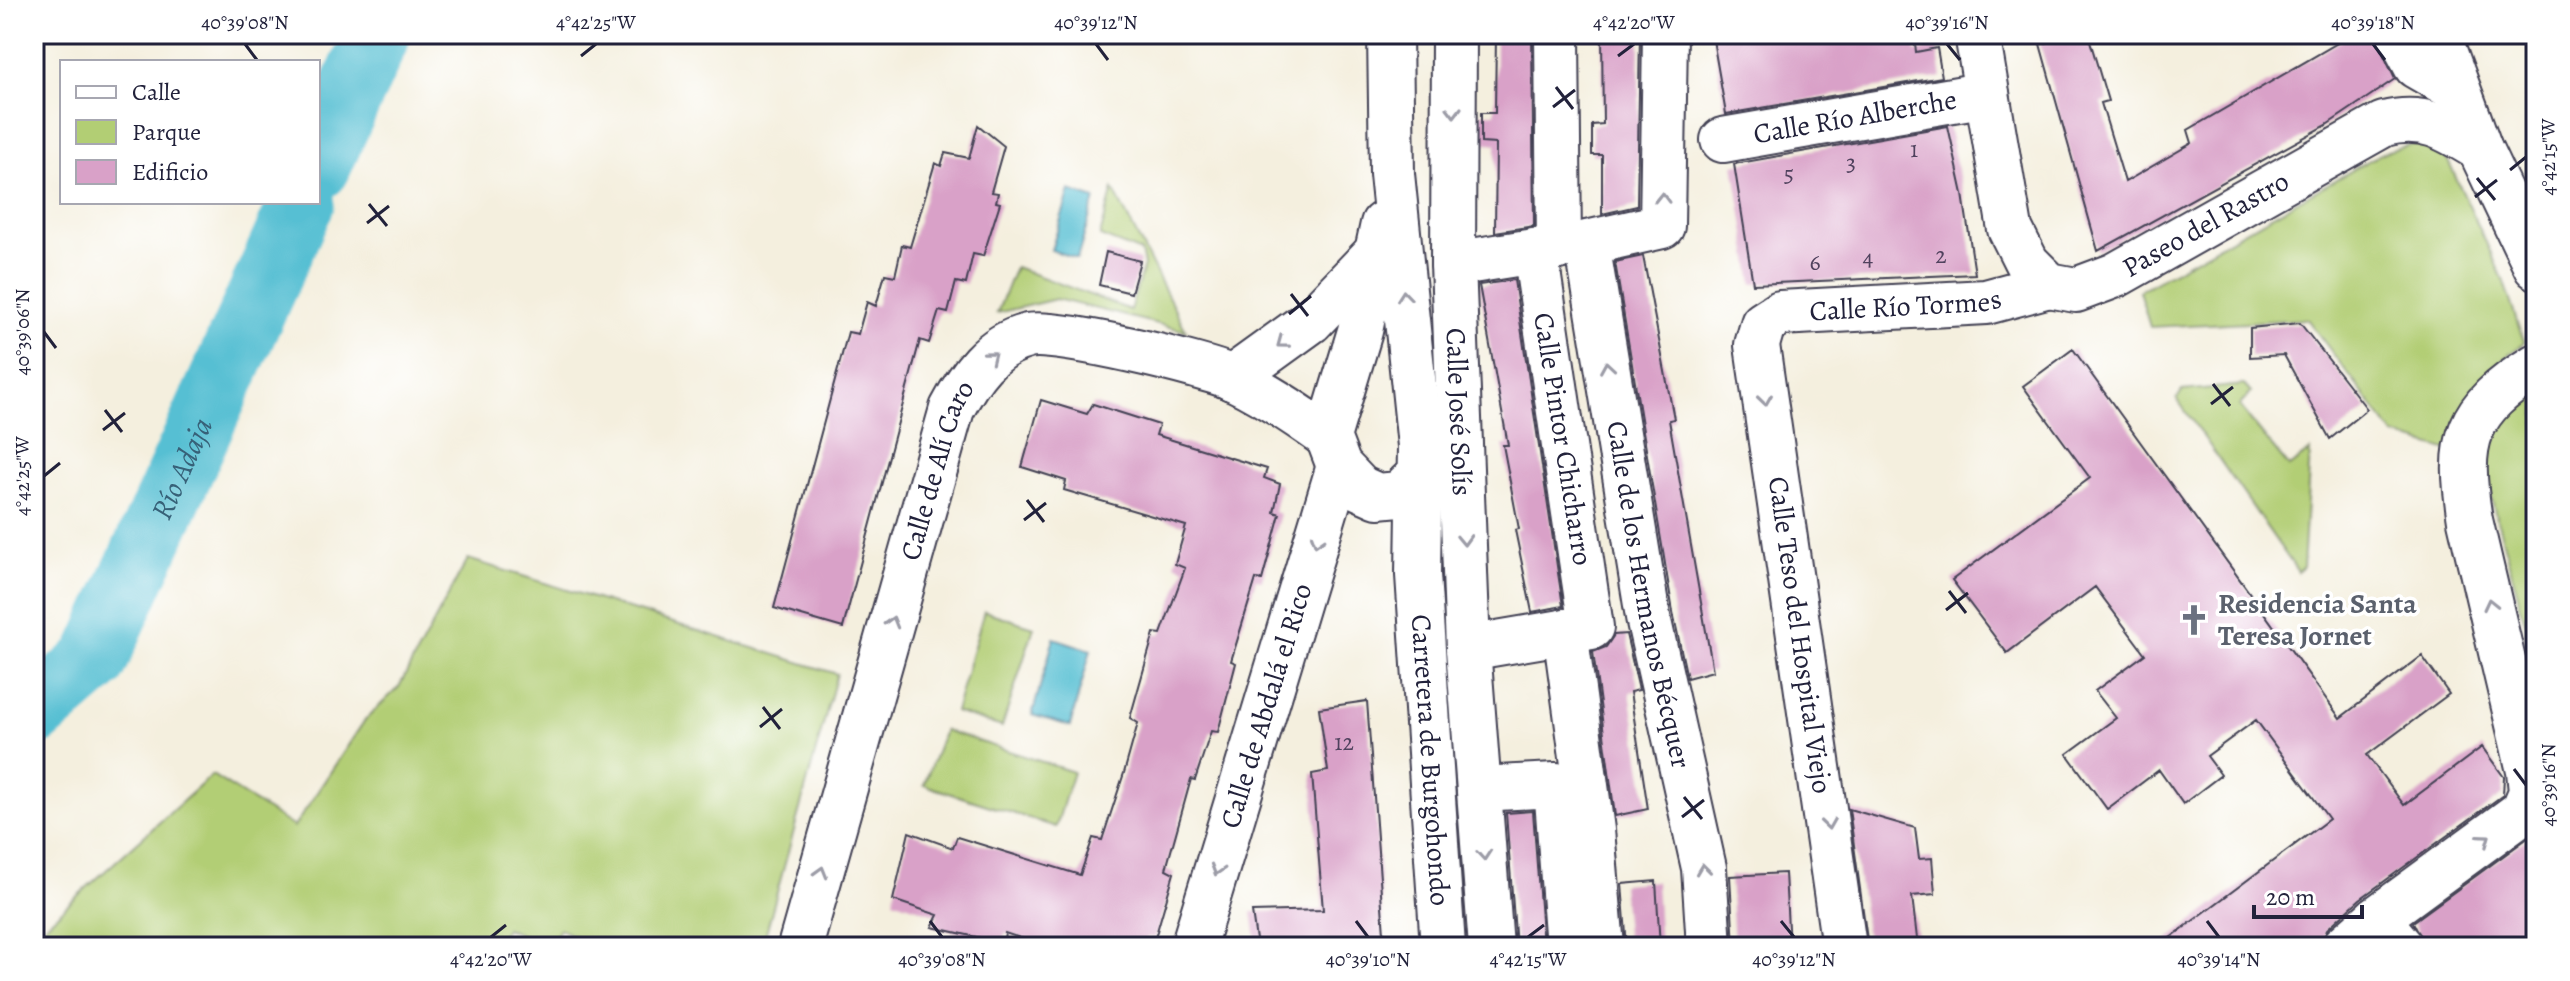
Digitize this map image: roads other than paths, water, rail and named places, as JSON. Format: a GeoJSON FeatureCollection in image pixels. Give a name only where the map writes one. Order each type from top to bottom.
{"type":"FeatureCollection","features":[{"type":"Feature","properties":{"kind":"street"},"geometry":{"type":"LineString","coordinates":[[1390,34],[1392,174],[1420,446],[1419,475],[1399,494],[1378,496],[1360,488],[1334,452],[1347,372],[1379,250],[1392,174]]}},
{"type":"Feature","properties":{"kind":"street","name":"Calle José Solís"},"geometry":{"type":"LineString","coordinates":[[1454,34],[1453,264],[1468,648],[1491,947]]}},
{"type":"Feature","properties":{"kind":"street","name":"Calle de los Hermanos Bécquer"},"geometry":{"type":"LineString","coordinates":[[1557,34],[1560,247],[1704,868],[1709,947]]}},
{"type":"Feature","properties":{"kind":"street"},"geometry":{"type":"LineString","coordinates":[[1453,264],[1560,247],[1662,226],[1665,34]]}},
{"type":"Feature","properties":{"kind":"street"},"geometry":{"type":"LineString","coordinates":[[1977,34],[2010,229],[2027,263],[2049,285]]}},
{"type":"Feature","properties":{"kind":"street"},"geometry":{"type":"LineString","coordinates":[[2399,34],[2416,66],[2456,89]]}},
{"type":"Feature","properties":{"kind":"street"},"geometry":{"type":"LineString","coordinates":[[2438,34],[2480,149],[2536,267]]}},
{"type":"Feature","properties":{"kind":"street","name":"Calle Río Alberche"},"geometry":{"type":"LineString","coordinates":[[1723,140],[1987,94]]}},
{"type":"Feature","properties":{"kind":"street","name":"Paseo del Rastro"},"geometry":{"type":"LineString","coordinates":[[2049,285],[2076,290],[2116,275],[2384,124],[2407,119],[2443,127],[2480,149]]}},
{"type":"Feature","properties":{"kind":"street","name":"Calle Pintor Chicharro"},"geometry":{"type":"LineString","coordinates":[[1560,247],[1578,629],[1602,947]]}},
{"type":"Feature","properties":{"kind":"street"},"geometry":{"type":"LineString","coordinates":[[1232,378],[1311,321],[1379,250]]}},
{"type":"Feature","properties":{"kind":"street","name":"Calle Río Tormes"},"geometry":{"type":"LineString","coordinates":[[1763,324],[1780,313],[1986,302],[2049,285]]}},
{"type":"Feature","properties":{"kind":"street","name":"Calle Teso del Hospital Viejo"},"geometry":{"type":"LineString","coordinates":[[1763,324],[1757,345],[1844,947]]}},
{"type":"Feature","properties":{"kind":"street","name":"Calle de Alí Caro"},"geometry":{"type":"LineString","coordinates":[[800,947],[952,409],[971,374],[997,350],[1029,335],[1069,336],[1232,378],[1293,412],[1334,452]]}},
{"type":"Feature","properties":{"kind":"street"},"geometry":{"type":"LineString","coordinates":[[1347,372],[1363,364],[1381,362],[1396,363],[1412,374]]}},
{"type":"Feature","properties":{"kind":"street"},"geometry":{"type":"LineString","coordinates":[[2344,947],[2389,933],[2523,811],[2531,792],[2529,771],[2463,481],[2464,449],[2473,422],[2491,399],[2536,366]]}},
{"type":"Feature","properties":{"kind":"street","name":"Calle de Abdalá el Rico"},"geometry":{"type":"LineString","coordinates":[[1193,947],[1334,452]]}},
{"type":"Feature","properties":{"kind":"street","name":"Carretera de Burgohondo"},"geometry":{"type":"LineString","coordinates":[[1419,475],[1418,575],[1443,947]]}},
{"type":"Feature","properties":{"kind":"street","name":"Carretera de Burgohondo"},"geometry":{"type":"LineString","coordinates":[[1378,496],[1418,575]]}},
{"type":"Feature","properties":{"kind":"street"},"geometry":{"type":"LineString","coordinates":[[1468,648],[1578,629]]}},
{"type":"Feature","properties":{"kind":"street"},"geometry":{"type":"LineString","coordinates":[[1479,789],[1556,785],[1568,947]]}},
{"type":"Feature","properties":{"kind":"water"},"geometry":{"type":"Polygon","coordinates":[[[1070,191],[1095,199],[1077,259],[1051,250],[1070,191]]]}},
{"type":"Feature","properties":{"kind":"water"},"geometry":{"type":"Polygon","coordinates":[[[1054,638],[1091,650],[1070,726],[1032,715],[1054,638]]]}},
{"type":"Feature","properties":{"kind":"waterway","name":"Río Adaja"},"geometry":{"type":"LineString","coordinates":[[320,163],[378,34]]}},
{"type":"Feature","properties":{"kind":"waterway","name":"Río Adaja"},"geometry":{"type":"LineString","coordinates":[[34,714],[95,661],[301,204]]}},
{"type":"Feature","properties":{"kind":"place","name":"Residencia Santa Teresa Jornet"},"geometry":{"type":"Point","coordinates":[2194,620]}}]}
